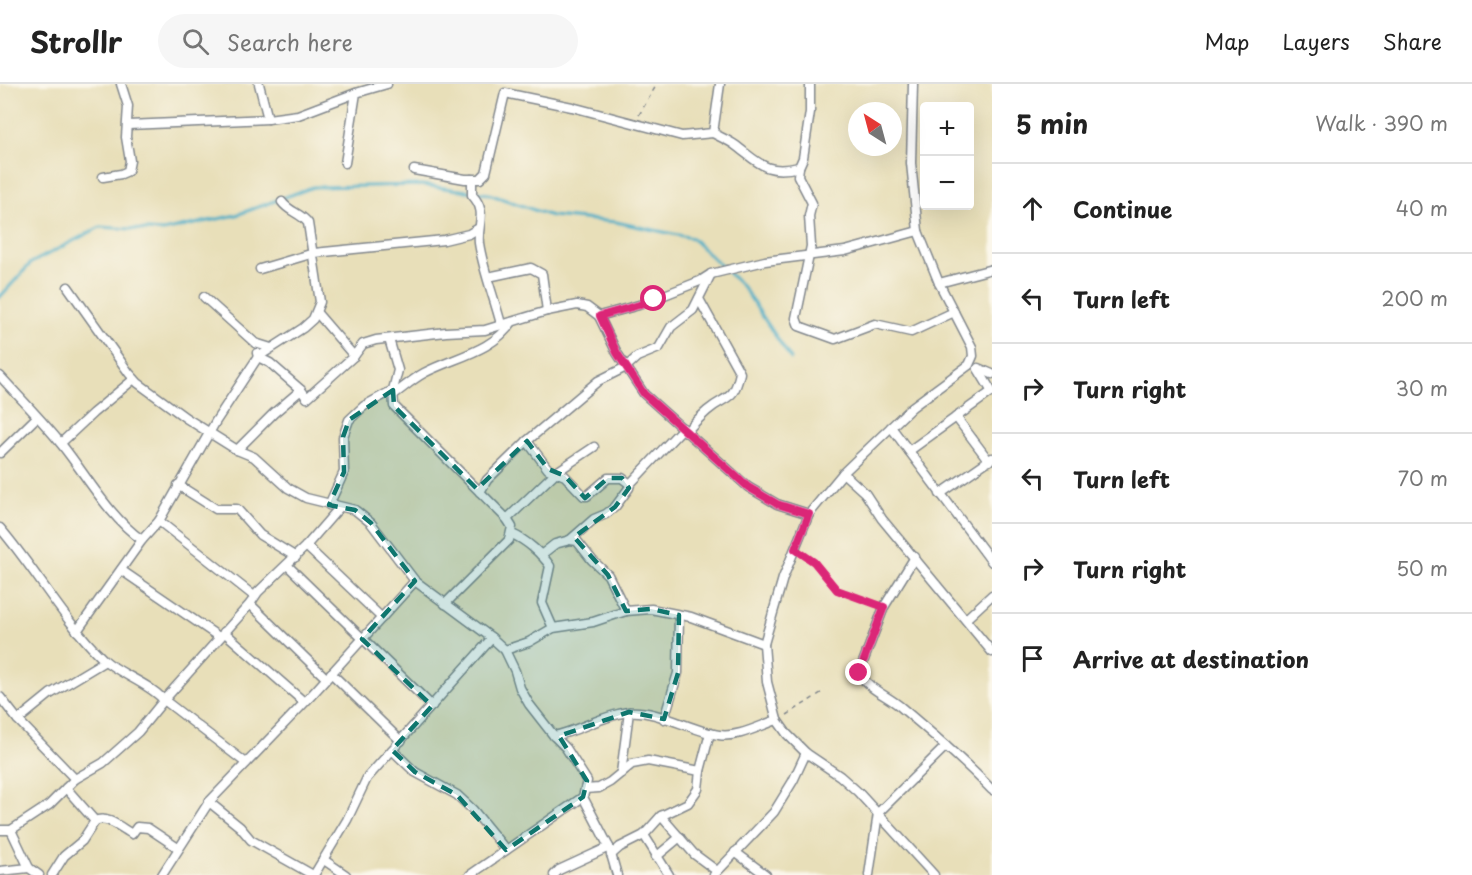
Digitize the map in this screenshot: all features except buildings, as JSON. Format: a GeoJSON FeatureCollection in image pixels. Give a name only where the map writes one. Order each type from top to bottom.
{"type":"FeatureCollection","features":[{"type":"Feature","properties":{"kind":"street"},"geometry":{"type":"LineString","coordinates":[[103,177],[128,171],[130,161],[126,137],[128,106],[121,84]]}},
{"type":"Feature","properties":{"kind":"street"},"geometry":{"type":"LineString","coordinates":[[259,84],[268,119]]}},
{"type":"Feature","properties":{"kind":"street"},"geometry":{"type":"LineString","coordinates":[[128,125],[268,119],[298,115],[387,84]]}},
{"type":"Feature","properties":{"kind":"street"},"geometry":{"type":"LineString","coordinates":[[713,133],[720,84]]}},
{"type":"Feature","properties":{"kind":"street"},"geometry":{"type":"LineString","coordinates":[[810,84],[810,112],[798,176],[812,203],[809,216],[810,256],[796,318],[799,326],[835,339],[875,324],[911,332],[954,312]]}},
{"type":"Feature","properties":{"kind":"street"},"geometry":{"type":"LineString","coordinates":[[913,84],[911,163],[918,231],[939,283],[972,347],[973,356],[969,365],[912,407],[843,473],[809,514],[778,596],[764,644],[767,682],[777,720],[787,734],[806,753],[840,776],[878,813],[934,875]]}},
{"type":"Feature","properties":{"kind":"street"},"geometry":{"type":"LineString","coordinates":[[345,163],[356,93]]}},
{"type":"Feature","properties":{"kind":"street"},"geometry":{"type":"LineString","coordinates":[[414,170],[480,179],[486,173],[505,93],[572,107],[682,136],[713,133],[733,144],[763,168],[782,171],[799,167]]}},
{"type":"Feature","properties":{"kind":"street"},"geometry":{"type":"LineString","coordinates":[[260,269],[314,253],[444,240],[469,234],[479,228],[482,223],[478,202],[471,195],[472,179]]}},
{"type":"Feature","properties":{"kind":"street"},"geometry":{"type":"LineString","coordinates":[[77,631],[159,520],[209,433],[258,357],[303,328],[313,320],[317,313],[320,302],[308,223],[304,217],[285,206],[282,201]]}},
{"type":"Feature","properties":{"kind":"street"},"geometry":{"type":"LineString","coordinates":[[479,228],[480,243],[501,324]]}},
{"type":"Feature","properties":{"kind":"street"},"geometry":{"type":"LineString","coordinates":[[600,316],[639,305],[700,281],[711,274],[765,261],[845,251],[918,231]]}},
{"type":"Feature","properties":{"kind":"street"},"geometry":{"type":"LineString","coordinates":[[469,234],[480,243]]}},
{"type":"Feature","properties":{"kind":"street"},"geometry":{"type":"LineString","coordinates":[[488,277],[531,268],[537,270],[542,274],[547,311]]}},
{"type":"Feature","properties":{"kind":"street"},"geometry":{"type":"LineString","coordinates":[[939,283],[992,269]]}},
{"type":"Feature","properties":{"kind":"street"},"geometry":{"type":"LineString","coordinates":[[480,492],[487,480],[527,441],[598,381],[626,367],[637,357],[659,348],[671,327],[693,310],[711,274]]}},
{"type":"Feature","properties":{"kind":"street"},"geometry":{"type":"LineString","coordinates":[[68,287],[134,379],[209,433],[237,450],[254,457],[288,489],[306,498],[339,508],[355,510],[371,523],[415,581],[505,650],[524,696],[566,748],[587,781],[584,793],[610,851],[617,875]]}},
{"type":"Feature","properties":{"kind":"street"},"geometry":{"type":"LineString","coordinates":[[204,297],[255,343],[271,348]]}},
{"type":"Feature","properties":{"kind":"street"},"geometry":{"type":"LineString","coordinates":[[570,540],[594,519],[615,507],[630,484],[684,430],[708,410],[731,397],[736,388],[740,373],[699,299]]}},
{"type":"Feature","properties":{"kind":"street"},"geometry":{"type":"LineString","coordinates":[[258,357],[270,363],[307,398],[354,356],[363,344],[446,332],[485,330],[577,304],[587,307],[600,316],[626,367],[644,394],[748,487],[777,504],[809,514]]}},
{"type":"Feature","properties":{"kind":"street"},"geometry":{"type":"LineString","coordinates":[[317,313],[354,356]]}},
{"type":"Feature","properties":{"kind":"street"},"geometry":{"type":"LineString","coordinates":[[329,505],[344,472],[343,436],[349,420],[364,406],[423,374],[489,345],[503,336],[512,322]]}},
{"type":"Feature","properties":{"kind":"street"},"geometry":{"type":"LineString","coordinates":[[389,339],[398,370],[393,392],[394,406],[507,519],[512,527],[512,534],[445,604]]}},
{"type":"Feature","properties":{"kind":"street"},"geometry":{"type":"LineString","coordinates":[[255,343],[258,357]]}},
{"type":"Feature","properties":{"kind":"street"},"geometry":{"type":"LineString","coordinates":[[969,365],[992,375]]}},
{"type":"Feature","properties":{"kind":"street"},"geometry":{"type":"LineString","coordinates":[[909,451],[992,392],[978,369]]}},
{"type":"Feature","properties":{"kind":"street"},"geometry":{"type":"LineString","coordinates":[[0,376],[61,443],[116,516],[142,540]]}},
{"type":"Feature","properties":{"kind":"street"},"geometry":{"type":"LineString","coordinates":[[61,443],[134,379]]}},
{"type":"Feature","properties":{"kind":"street"},"geometry":{"type":"LineString","coordinates":[[237,450],[273,412],[301,390]]}},
{"type":"Feature","properties":{"kind":"street"},"geometry":{"type":"LineString","coordinates":[[0,453],[37,417]]}},
{"type":"Feature","properties":{"kind":"street"},"geometry":{"type":"LineString","coordinates":[[940,494],[991,460],[956,417]]}},
{"type":"Feature","properties":{"kind":"street"},"geometry":{"type":"LineString","coordinates":[[891,427],[992,562]]}},
{"type":"Feature","properties":{"kind":"street"},"geometry":{"type":"LineString","coordinates":[[527,441],[548,469],[565,477],[584,496],[608,478],[622,478],[630,484]]}},
{"type":"Feature","properties":{"kind":"street"},"geometry":{"type":"LineString","coordinates":[[507,519],[555,473],[594,447]]}},
{"type":"Feature","properties":{"kind":"street"},"geometry":{"type":"LineString","coordinates":[[843,473],[865,493],[882,519],[992,652]]}},
{"type":"Feature","properties":{"kind":"street"},"geometry":{"type":"LineString","coordinates":[[178,485],[216,508],[237,509],[260,535],[296,557]]}},
{"type":"Feature","properties":{"kind":"street"},"geometry":{"type":"LineString","coordinates":[[0,830],[11,830],[49,806],[75,778],[103,763],[138,732],[221,634],[296,557],[339,508]]}},
{"type":"Feature","properties":{"kind":"street"},"geometry":{"type":"LineString","coordinates":[[159,520],[252,600],[329,676],[401,741]]}},
{"type":"Feature","properties":{"kind":"street"},"geometry":{"type":"LineString","coordinates":[[0,528],[77,631],[105,661],[155,691],[246,763]]}},
{"type":"Feature","properties":{"kind":"street"},"geometry":{"type":"LineString","coordinates":[[512,534],[541,555],[550,567],[542,603],[553,628]]}},
{"type":"Feature","properties":{"kind":"street"},"geometry":{"type":"LineString","coordinates":[[541,555],[555,544],[570,540],[577,541],[608,575],[626,611]]}},
{"type":"Feature","properties":{"kind":"street"},"geometry":{"type":"LineString","coordinates":[[306,546],[382,618]]}},
{"type":"Feature","properties":{"kind":"street"},"geometry":{"type":"LineString","coordinates":[[915,557],[884,607],[859,673],[866,684],[896,702],[992,790]]}},
{"type":"Feature","properties":{"kind":"street"},"geometry":{"type":"LineString","coordinates":[[287,564],[432,706]]}},
{"type":"Feature","properties":{"kind":"street"},"geometry":{"type":"LineString","coordinates":[[121,570],[221,634],[304,702]]}},
{"type":"Feature","properties":{"kind":"street"},"geometry":{"type":"LineString","coordinates":[[162,875],[209,802],[329,676],[415,581]]}},
{"type":"Feature","properties":{"kind":"street"},"geometry":{"type":"LineString","coordinates":[[966,619],[992,595]]}},
{"type":"Feature","properties":{"kind":"street"},"geometry":{"type":"LineString","coordinates":[[505,650],[529,642],[553,628],[592,622],[626,611],[651,609],[679,615],[764,644]]}},
{"type":"Feature","properties":{"kind":"street"},"geometry":{"type":"LineString","coordinates":[[664,719],[678,673],[679,615]]}},
{"type":"Feature","properties":{"kind":"street"},"geometry":{"type":"LineString","coordinates":[[209,802],[240,827],[251,840],[314,875],[347,820],[367,778],[492,638]]}},
{"type":"Feature","properties":{"kind":"street"},"geometry":{"type":"LineString","coordinates":[[18,720],[50,694],[105,661]]}},
{"type":"Feature","properties":{"kind":"street"},"geometry":{"type":"LineString","coordinates":[[0,697],[18,720],[75,778]]}},
{"type":"Feature","properties":{"kind":"street"},"geometry":{"type":"LineString","coordinates":[[554,736],[570,733],[629,712],[720,735],[735,734],[777,720]]}},
{"type":"Feature","properties":{"kind":"street"},"geometry":{"type":"LineString","coordinates":[[621,774],[629,712]]}},
{"type":"Feature","properties":{"kind":"street"},"geometry":{"type":"LineString","coordinates":[[566,748],[570,733]]}},
{"type":"Feature","properties":{"kind":"street"},"geometry":{"type":"LineString","coordinates":[[554,875],[559,870],[620,847],[644,835],[661,816],[688,803],[698,789],[700,771],[710,733]]}},
{"type":"Feature","properties":{"kind":"street"},"geometry":{"type":"LineString","coordinates":[[869,875],[878,813],[946,746]]}},
{"type":"Feature","properties":{"kind":"street"},"geometry":{"type":"LineString","coordinates":[[392,750],[415,772],[457,795],[473,810],[506,850]]}},
{"type":"Feature","properties":{"kind":"street"},"geometry":{"type":"LineString","coordinates":[[661,816],[694,854],[716,873],[774,812],[793,782],[806,753]]}},
{"type":"Feature","properties":{"kind":"street"},"geometry":{"type":"LineString","coordinates":[[470,875],[584,793],[599,788],[632,764],[648,761],[700,771]]}},
{"type":"Feature","properties":{"kind":"street"},"geometry":{"type":"LineString","coordinates":[[66,788],[95,821]]}},
{"type":"Feature","properties":{"kind":"street"},"geometry":{"type":"LineString","coordinates":[[52,875],[63,856],[82,841],[95,821],[99,819],[108,820],[132,834],[137,827],[148,828],[178,848]]}},
{"type":"Feature","properties":{"kind":"street"},"geometry":{"type":"LineString","coordinates":[[11,830],[29,868],[39,875]]}},
{"type":"Feature","properties":{"kind":"street"},"geometry":{"type":"LineString","coordinates":[[644,835],[669,875]]}},
{"type":"Feature","properties":{"kind":"street"},"geometry":{"type":"LineString","coordinates":[[656,857],[680,837]]}},
{"type":"Feature","properties":{"kind":"street"},"geometry":{"type":"LineString","coordinates":[[735,852],[766,875]]}},
{"type":"Feature","properties":{"kind":"street"},"geometry":{"type":"LineString","coordinates":[[324,860],[346,875]]}},
{"type":"Feature","properties":{"kind":"street"},"geometry":{"type":"LineString","coordinates":[[0,871],[29,868]]}},
{"type":"Feature","properties":{"kind":"path"},"geometry":{"type":"LineString","coordinates":[[633,123],[647,104],[657,84]]}},
{"type":"Feature","properties":{"kind":"path"},"geometry":{"type":"LineString","coordinates":[[795,549],[814,562],[837,590],[884,607]]}},
{"type":"Feature","properties":{"kind":"path"},"geometry":{"type":"LineString","coordinates":[[777,720],[824,691]]}},
{"type":"Feature","properties":{"kind":"highlighted area"},"geometry":{"type":"Polygon","coordinates":[[[393,390],[394,406],[477,489],[527,441],[548,469],[565,476],[585,498],[608,478],[622,478],[629,488],[615,507],[574,537],[608,575],[626,611],[651,609],[679,615],[678,673],[664,719],[629,712],[559,736],[587,781],[583,797],[506,850],[457,795],[415,772],[392,750],[432,706],[362,639],[415,581],[371,523],[355,510],[329,505],[344,472],[343,437],[349,420],[393,390]]]}},
{"type":"Feature","properties":{"kind":"waterway"},"geometry":{"type":"LineString","coordinates":[[0,297],[31,263],[100,227],[163,231],[236,215],[313,187],[422,185],[489,194],[551,216],[616,222],[692,238],[743,287],[791,359]]}},
{"type":"Feature","properties":{"kind":"route"},"geometry":{"type":"LineString","coordinates":[[654,299],[600,316],[617,353],[644,394],[748,487],[777,504],[809,514],[795,549],[814,562],[837,590],[884,607],[859,673]]}}]}
